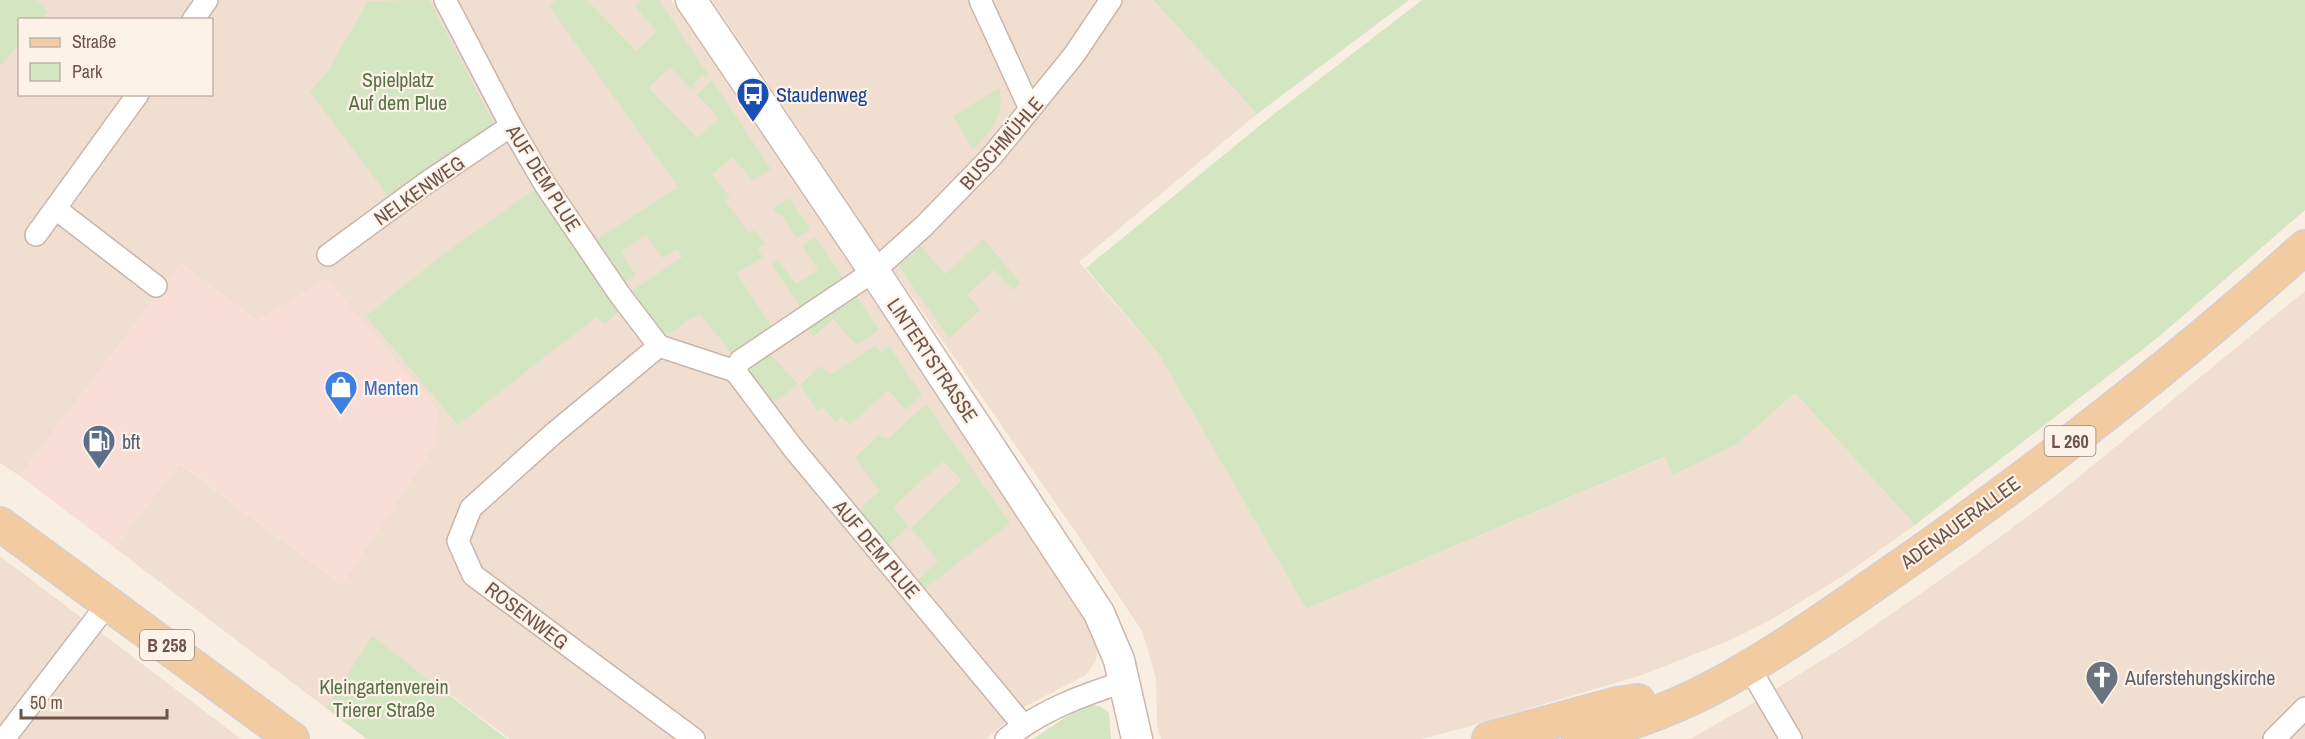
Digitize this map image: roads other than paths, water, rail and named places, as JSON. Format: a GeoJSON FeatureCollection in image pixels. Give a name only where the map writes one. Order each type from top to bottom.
{"type":"FeatureCollection","features":[{"type":"Feature","properties":{"kind":"main road","name":"LINTERTSTRASSE"},"geometry":{"type":"LineString","coordinates":[[691,0],[874,271],[1099,613],[1111,636],[1137,739]]}},
{"type":"Feature","properties":{"kind":"main road","name":"ADENAUERALLEE"},"geometry":{"type":"LineString","coordinates":[[1579,739],[1624,725],[1692,698],[1749,667],[1823,620],[2046,460],[2174,360],[2305,247]]}},
{"type":"Feature","properties":{"kind":"main road","name":"B 258"},"geometry":{"type":"LineString","coordinates":[[0,524],[109,602],[292,739]]}},
{"type":"Feature","properties":{"kind":"main road"},"geometry":{"type":"LineString","coordinates":[[1489,739],[1617,704],[1692,698]]}},
{"type":"Feature","properties":{"kind":"main road"},"geometry":{"type":"LineString","coordinates":[[1640,739],[1692,698]]}},
{"type":"Feature","properties":{"kind":"street"},"geometry":{"type":"LineString","coordinates":[[194,18],[207,0]]}},
{"type":"Feature","properties":{"kind":"street","name":"AUF DEM PLUE"},"geometry":{"type":"LineString","coordinates":[[445,0],[511,126],[544,183],[580,238],[659,346]]}},
{"type":"Feature","properties":{"kind":"street"},"geometry":{"type":"LineString","coordinates":[[980,0],[1030,109]]}},
{"type":"Feature","properties":{"kind":"street","name":"BUSCHMÜHLE"},"geometry":{"type":"LineString","coordinates":[[874,271],[924,226],[992,156],[1074,55],[1111,0]]}},
{"type":"Feature","properties":{"kind":"street"},"geometry":{"type":"LineString","coordinates":[[36,235],[137,96]]}},
{"type":"Feature","properties":{"kind":"street","name":"NELKENWEG"},"geometry":{"type":"LineString","coordinates":[[328,255],[426,183],[511,126]]}},
{"type":"Feature","properties":{"kind":"street"},"geometry":{"type":"LineString","coordinates":[[56,209],[156,286]]}},
{"type":"Feature","properties":{"kind":"street"},"geometry":{"type":"LineString","coordinates":[[659,346],[735,371],[740,361],[874,271]]}},
{"type":"Feature","properties":{"kind":"street","name":"ROSENWEG"},"geometry":{"type":"LineString","coordinates":[[659,346],[553,434],[471,508],[458,541],[473,575],[694,739]]}},
{"type":"Feature","properties":{"kind":"street","name":"AUF DEM PLUE"},"geometry":{"type":"LineString","coordinates":[[735,371],[793,448],[1023,725]]}},
{"type":"Feature","properties":{"kind":"street"},"geometry":{"type":"LineString","coordinates":[[4,739],[109,602]]}},
{"type":"Feature","properties":{"kind":"street"},"geometry":{"type":"LineString","coordinates":[[1749,667],[1791,739]]}},
{"type":"Feature","properties":{"kind":"street"},"geometry":{"type":"LineString","coordinates":[[1006,739],[1023,725],[1080,696],[1124,682]]}},
{"type":"Feature","properties":{"kind":"street"},"geometry":{"type":"LineString","coordinates":[[2274,739],[2305,708]]}},
{"type":"Feature","properties":{"kind":"place","name":"Staudenweg"},"geometry":{"type":"Point","coordinates":[753,123]}},
{"type":"Feature","properties":{"kind":"place","name":"Menten"},"geometry":{"type":"Point","coordinates":[341,416]}},
{"type":"Feature","properties":{"kind":"place","name":"bft"},"geometry":{"type":"Point","coordinates":[99,470]}},
{"type":"Feature","properties":{"kind":"place","name":"Auferstehungskirche"},"geometry":{"type":"Point","coordinates":[2102,706]}},
{"type":"Feature","properties":{"kind":"park label","name":"Spielplatz Auf dem Plue"},"geometry":{"type":"Point","coordinates":[398,90]}},
{"type":"Feature","properties":{"kind":"park label","name":"Kleingartenverein Trierer Straße"},"geometry":{"type":"Point","coordinates":[384,698]}}]}
